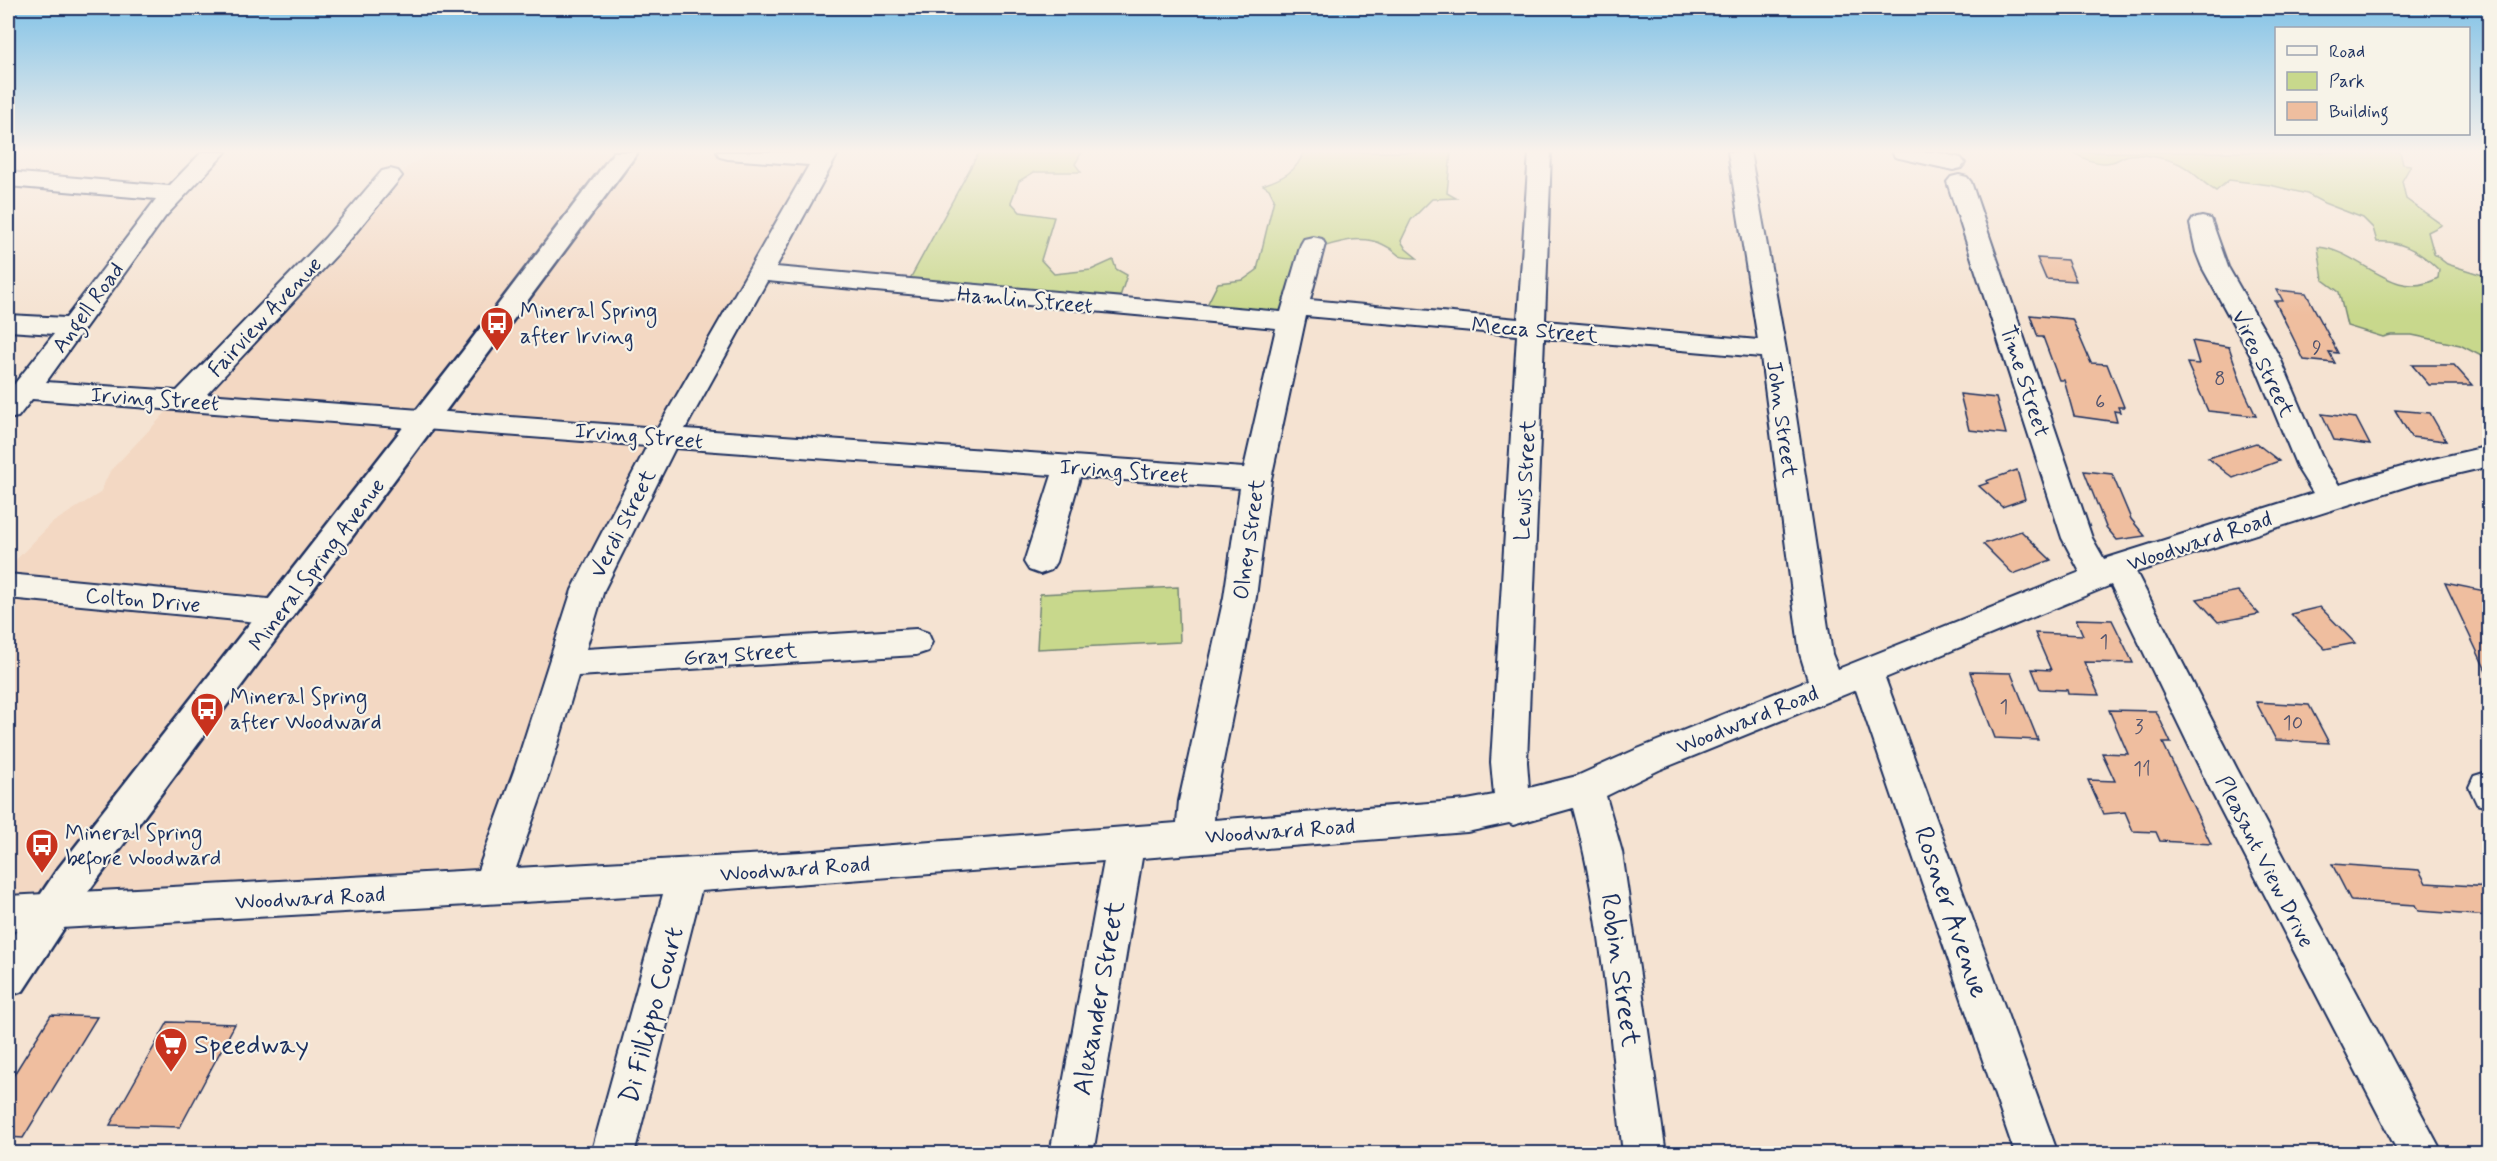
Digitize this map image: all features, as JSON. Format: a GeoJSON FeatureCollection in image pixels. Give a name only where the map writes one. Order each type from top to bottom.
{"type":"FeatureCollection","features":[{"type":"Feature","properties":{"kind":"main road","name":"Mineral Spring Avenue"},"geometry":{"type":"LineString","coordinates":[[8,977],[279,612],[585,206]]}},
{"type":"Feature","properties":{"kind":"street","name":"Angell Road"},"geometry":{"type":"LineString","coordinates":[[16,399],[73,327],[162,206]]}},
{"type":"Feature","properties":{"kind":"street","name":"Fairview Avenue"},"geometry":{"type":"LineString","coordinates":[[184,400],[334,243],[365,206]]}},
{"type":"Feature","properties":{"kind":"street","name":"Verdi Street"},"geometry":{"type":"LineString","coordinates":[[490,887],[532,771],[588,590],[666,438],[797,206]]}},
{"type":"Feature","properties":{"kind":"street","name":"Lewis Street"},"geometry":{"type":"LineString","coordinates":[[1513,809],[1509,762],[1537,206]]}},
{"type":"Feature","properties":{"kind":"street","name":"John Street"},"geometry":{"type":"LineString","coordinates":[[1748,206],[1773,350],[1815,654],[1827,686]]}},
{"type":"Feature","properties":{"kind":"street","name":"Time Street"},"geometry":{"type":"LineString","coordinates":[[1968,206],[2077,538],[2108,572]]}},
{"type":"Feature","properties":{"kind":"street","name":"Vireo Street"},"geometry":{"type":"LineString","coordinates":[[2202,224],[2208,252],[2266,358],[2313,469],[2333,499]]}},
{"type":"Feature","properties":{"kind":"street","name":"Olney Street"},"geometry":{"type":"LineString","coordinates":[[1194,837],[1197,801],[1240,597],[1256,479],[1294,314],[1313,244]]}},
{"type":"Feature","properties":{"kind":"street","name":"Hamlin Street"},"geometry":{"type":"LineString","coordinates":[[759,273],[1294,314]]}},
{"type":"Feature","properties":{"kind":"street","name":"Mecca Street"},"geometry":{"type":"LineString","coordinates":[[1294,314],[1530,328],[1773,350]]}},
{"type":"Feature","properties":{"kind":"street"},"geometry":{"type":"LineString","coordinates":[[8,323],[73,327]]}},
{"type":"Feature","properties":{"kind":"street","name":"Irving Street"},"geometry":{"type":"LineString","coordinates":[[16,399],[184,400],[666,438],[1256,479]]}},
{"type":"Feature","properties":{"kind":"street","name":"Woodward Road"},"geometry":{"type":"LineString","coordinates":[[8,914],[687,875],[1467,816],[1513,809],[1586,789],[1647,760],[2108,572],[2278,514],[2416,474],[2490,456]]}},
{"type":"Feature","properties":{"kind":"street"},"geometry":{"type":"LineString","coordinates":[[1040,562],[1069,466]]}},
{"type":"Feature","properties":{"kind":"street","name":"Pleasant View Drive"},"geometry":{"type":"LineString","coordinates":[[2108,572],[2235,801],[2422,1154]]}},
{"type":"Feature","properties":{"kind":"street","name":"Colton Drive"},"geometry":{"type":"LineString","coordinates":[[8,586],[279,612]]}},
{"type":"Feature","properties":{"kind":"street","name":"Gray Street"},"geometry":{"type":"LineString","coordinates":[[564,664],[916,642]]}},
{"type":"Feature","properties":{"kind":"street","name":"Rosner Avenue"},"geometry":{"type":"LineString","coordinates":[[1865,671],[2037,1154]]}},
{"type":"Feature","properties":{"kind":"street","name":"Robin Street"},"geometry":{"type":"LineString","coordinates":[[1586,789],[1604,852],[1645,1154]]}},
{"type":"Feature","properties":{"kind":"street","name":"Alexander Street"},"geometry":{"type":"LineString","coordinates":[[1071,1154],[1126,843]]}},
{"type":"Feature","properties":{"kind":"street","name":"Di Fillippo Court"},"geometry":{"type":"LineString","coordinates":[[612,1154],[687,875]]}},
{"type":"Feature","properties":{"kind":"shaded area"},"geometry":{"type":"Polygon","coordinates":[[[372,206],[802,206],[614,540],[492,889],[68,914],[8,1005],[8,568],[52,523],[100,493],[110,471],[175,403],[302,281],[372,206]]]}},
{"type":"Feature","properties":{"kind":"green space"},"geometry":{"type":"Polygon","coordinates":[[[950,206],[1015,206],[1020,212],[1054,217],[1041,260],[1054,274],[1091,270],[1113,260],[1116,269],[1127,275],[1117,306],[905,288],[950,206]]]}},
{"type":"Feature","properties":{"kind":"green space"},"geometry":{"type":"Polygon","coordinates":[[[1272,206],[1425,206],[1411,220],[1401,241],[1406,249],[1417,258],[1400,256],[1384,245],[1368,240],[1351,240],[1319,248],[1296,322],[1204,311],[1218,283],[1243,280],[1257,270],[1272,206]]]}},
{"type":"Feature","properties":{"kind":"green space"},"geometry":{"type":"Polygon","coordinates":[[[2332,206],[2416,206],[2442,225],[2428,232],[2434,254],[2447,264],[2489,277],[2489,360],[2460,345],[2412,335],[2383,337],[2347,326],[2339,292],[2323,280],[2318,247],[2333,250],[2391,280],[2406,285],[2422,284],[2438,278],[2439,270],[2411,249],[2395,243],[2377,242],[2373,228],[2363,218],[2332,206]]]}},
{"type":"Feature","properties":{"kind":"green space"},"geometry":{"type":"Polygon","coordinates":[[[1178,587],[1180,642],[1037,649],[1040,594],[1178,587]]]}},
{"type":"Feature","properties":{"kind":"building"},"geometry":{"type":"Polygon","coordinates":[[[2037,258],[2067,260],[2076,281],[2046,279],[2037,258]]]}},
{"type":"Feature","properties":{"kind":"building"},"geometry":{"type":"Polygon","coordinates":[[[2277,290],[2306,293],[2338,353],[2329,352],[2335,363],[2304,360],[2275,301],[2283,301],[2277,290]]]}},
{"type":"Feature","properties":{"kind":"building"},"geometry":{"type":"Polygon","coordinates":[[[2030,315],[2072,319],[2091,363],[2107,364],[2124,407],[2118,407],[2120,412],[2114,411],[2117,422],[2074,416],[2064,380],[2059,380],[2043,337],[2038,337],[2030,315]]]}},
{"type":"Feature","properties":{"kind":"building"},"geometry":{"type":"Polygon","coordinates":[[[2192,341],[2229,347],[2243,388],[2256,416],[2208,411],[2187,363],[2199,364],[2192,341]]]}},
{"type":"Feature","properties":{"kind":"building"},"geometry":{"type":"Polygon","coordinates":[[[2412,365],[2454,365],[2472,385],[2429,385],[2412,365]]]}},
{"type":"Feature","properties":{"kind":"building"},"geometry":{"type":"Polygon","coordinates":[[[1960,394],[1996,398],[2006,434],[1969,430],[1960,394]]]}},
{"type":"Feature","properties":{"kind":"building"},"geometry":{"type":"Polygon","coordinates":[[[2395,410],[2430,413],[2446,441],[2411,437],[2395,410]]]}},
{"type":"Feature","properties":{"kind":"building"},"geometry":{"type":"Polygon","coordinates":[[[2322,414],[2356,418],[2370,445],[2334,440],[2322,414]]]}},
{"type":"Feature","properties":{"kind":"building"},"geometry":{"type":"Polygon","coordinates":[[[2256,443],[2279,461],[2233,478],[2208,458],[2256,443]]]}},
{"type":"Feature","properties":{"kind":"building"},"geometry":{"type":"Polygon","coordinates":[[[2017,470],[2025,499],[2002,507],[1979,486],[1988,483],[1986,481],[2017,470]]]}},
{"type":"Feature","properties":{"kind":"building"},"geometry":{"type":"Polygon","coordinates":[[[2084,471],[2112,474],[2131,519],[2145,536],[2117,540],[2106,527],[2084,471]]]}},
{"type":"Feature","properties":{"kind":"building"},"geometry":{"type":"Polygon","coordinates":[[[2021,531],[2051,560],[2013,574],[1983,544],[2021,531]]]}},
{"type":"Feature","properties":{"kind":"building"},"geometry":{"type":"Polygon","coordinates":[[[2445,583],[2490,592],[2490,679],[2445,583]]]}},
{"type":"Feature","properties":{"kind":"building"},"geometry":{"type":"Polygon","coordinates":[[[2238,591],[2259,614],[2218,622],[2197,599],[2238,591]]]}},
{"type":"Feature","properties":{"kind":"building"},"geometry":{"type":"Polygon","coordinates":[[[2320,607],[2355,643],[2325,649],[2291,614],[2320,607]]]}},
{"type":"Feature","properties":{"kind":"building"},"geometry":{"type":"Polygon","coordinates":[[[2076,619],[2112,620],[2133,663],[2084,662],[2099,695],[2068,694],[2067,690],[2040,689],[2032,669],[2051,670],[2035,633],[2083,635],[2076,619]]]}},
{"type":"Feature","properties":{"kind":"building"},"geometry":{"type":"Polygon","coordinates":[[[1970,672],[2011,673],[2038,740],[1995,738],[1970,672]]]}},
{"type":"Feature","properties":{"kind":"building"},"geometry":{"type":"Polygon","coordinates":[[[2256,702],[2309,705],[2329,743],[2276,740],[2256,702]]]}},
{"type":"Feature","properties":{"kind":"building"},"geometry":{"type":"Polygon","coordinates":[[[2109,710],[2156,711],[2171,743],[2163,743],[2211,844],[2160,841],[2156,832],[2133,831],[2125,812],[2103,814],[2088,780],[2115,781],[2102,753],[2128,754],[2109,710]]]}},
{"type":"Feature","properties":{"kind":"building"},"geometry":{"type":"Polygon","coordinates":[[[2332,864],[2419,870],[2426,883],[2490,887],[2490,916],[2418,911],[2415,905],[2351,901],[2332,864]]]}},
{"type":"Feature","properties":{"kind":"building"},"geometry":{"type":"Polygon","coordinates":[[[51,1015],[97,1017],[23,1138],[8,1137],[8,1084],[51,1015]]]}},
{"type":"Feature","properties":{"kind":"building"},"geometry":{"type":"Polygon","coordinates":[[[168,1022],[235,1024],[180,1127],[110,1125],[168,1022]]]}},
{"type":"Feature","properties":{"kind":"place","name":"Mineral Spring after Irving"},"geometry":{"type":"Point","coordinates":[497,352]}},
{"type":"Feature","properties":{"kind":"place","name":"Mineral Spring after Woodward"},"geometry":{"type":"Point","coordinates":[207,738]}},
{"type":"Feature","properties":{"kind":"place","name":"Mineral Spring before Woodward"},"geometry":{"type":"Point","coordinates":[42,874]}},
{"type":"Feature","properties":{"kind":"place","name":"Speedway"},"geometry":{"type":"Point","coordinates":[171,1073]}}]}
